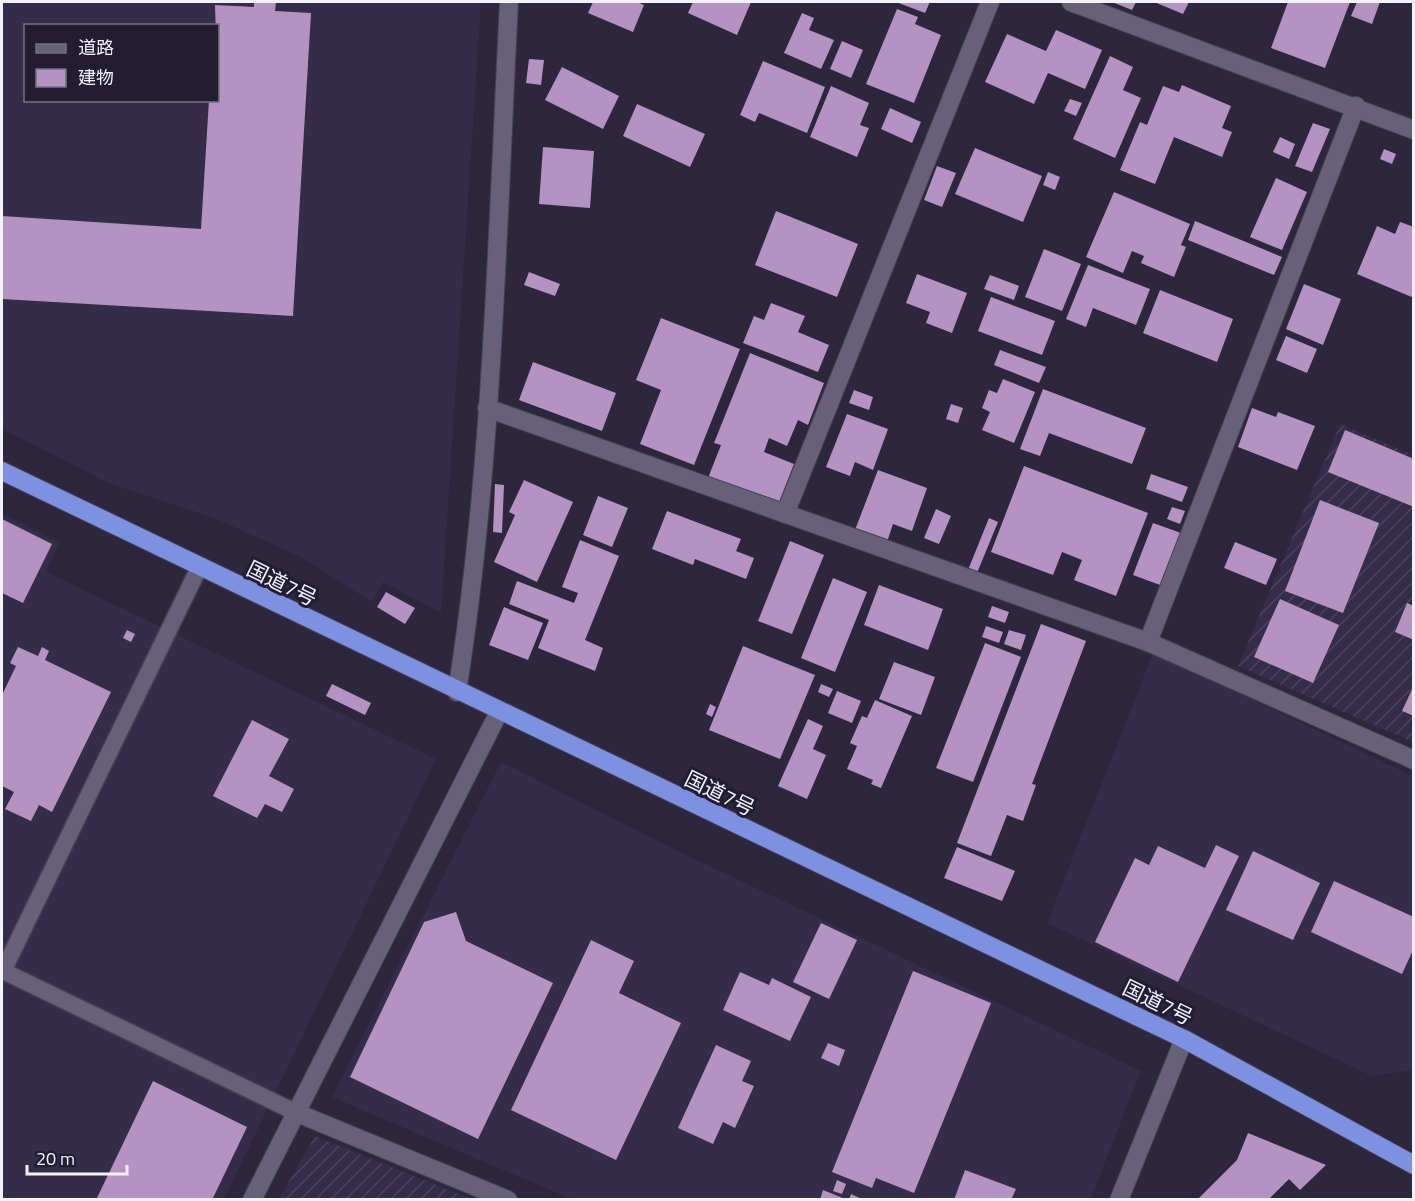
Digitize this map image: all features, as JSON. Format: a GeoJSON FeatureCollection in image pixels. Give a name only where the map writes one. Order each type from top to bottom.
{"type":"FeatureCollection","features":[{"type":"Feature","properties":{"kind":"highway","name":"国道7号"},"geometry":{"type":"LineString","coordinates":[[2,471],[457,692],[1184,1039],[1413,1165]]}},
{"type":"Feature","properties":{"kind":"street"},"geometry":{"type":"LineString","coordinates":[[457,692],[467,631],[487,408],[509,2]]}},
{"type":"Feature","properties":{"kind":"street"},"geometry":{"type":"LineString","coordinates":[[785,514],[990,2]]}},
{"type":"Feature","properties":{"kind":"street"},"geometry":{"type":"LineString","coordinates":[[1075,2],[1356,106],[1413,130]]}},
{"type":"Feature","properties":{"kind":"street"},"geometry":{"type":"LineString","coordinates":[[1148,642],[1356,106]]}},
{"type":"Feature","properties":{"kind":"street"},"geometry":{"type":"LineString","coordinates":[[487,408],[1148,642],[1413,760]]}},
{"type":"Feature","properties":{"kind":"street"},"geometry":{"type":"LineString","coordinates":[[252,1200],[499,712]]}},
{"type":"Feature","properties":{"kind":"street"},"geometry":{"type":"LineString","coordinates":[[1119,1200],[1184,1039]]}},
{"type":"Feature","properties":{"kind":"street"},"geometry":{"type":"LineString","coordinates":[[297,1113],[508,1200]]}},
{"type":"Feature","properties":{"kind":"lane"},"geometry":{"type":"LineString","coordinates":[[199,568],[3,971],[297,1113]]}},
{"type":"Feature","properties":{"kind":"shaded area"},"geometry":{"type":"Polygon","coordinates":[[[2,2],[481,2],[441,613],[383,582],[372,602],[301,557],[212,517],[111,484],[2,429],[2,2]]]}},
{"type":"Feature","properties":{"kind":"shaded area"},"geometry":{"type":"Polygon","coordinates":[[[1340,424],[1413,455],[1413,742],[1238,666],[1340,424]]]}},
{"type":"Feature","properties":{"kind":"shaded area"},"geometry":{"type":"Polygon","coordinates":[[[2,514],[59,543],[46,572],[436,759],[224,1199],[2,1199],[2,514]]]}},
{"type":"Feature","properties":{"kind":"shaded area"},"geometry":{"type":"Polygon","coordinates":[[[1153,653],[1413,776],[1413,1070],[1372,1076],[1047,923],[1153,653]]]}},
{"type":"Feature","properties":{"kind":"shaded area"},"geometry":{"type":"Polygon","coordinates":[[[501,762],[688,856],[1141,1071],[1090,1200],[571,1199],[332,1097],[501,762]]]}},
{"type":"Feature","properties":{"kind":"shaded area"},"geometry":{"type":"Polygon","coordinates":[[[315,1136],[471,1199],[279,1199],[315,1136]]]}},
{"type":"Feature","properties":{"kind":"building"},"geometry":{"type":"Polygon","coordinates":[[[254,2],[276,2],[275,11],[311,13],[293,316],[2,299],[2,216],[201,229],[209,102],[219,102],[219,24],[216,24],[215,5],[254,7],[254,2]]]}},
{"type":"Feature","properties":{"kind":"building"},"geometry":{"type":"Polygon","coordinates":[[[593,2],[637,2],[644,5],[633,32],[588,13],[593,2]]]}},
{"type":"Feature","properties":{"kind":"building"},"geometry":{"type":"Polygon","coordinates":[[[693,2],[751,2],[737,35],[688,13],[693,2]]]}},
{"type":"Feature","properties":{"kind":"building"},"geometry":{"type":"Polygon","coordinates":[[[896,2],[930,2],[925,13],[896,2]]]}},
{"type":"Feature","properties":{"kind":"building"},"geometry":{"type":"Polygon","coordinates":[[[1112,2],[1136,2],[1132,10],[1112,2]]]}},
{"type":"Feature","properties":{"kind":"building"},"geometry":{"type":"Polygon","coordinates":[[[1154,2],[1189,2],[1183,14],[1154,2]]]}},
{"type":"Feature","properties":{"kind":"building"},"geometry":{"type":"Polygon","coordinates":[[[1288,2],[1350,2],[1325,68],[1271,48],[1288,2]]]}},
{"type":"Feature","properties":{"kind":"building"},"geometry":{"type":"Polygon","coordinates":[[[1357,2],[1380,2],[1372,24],[1351,16],[1357,2]]]}},
{"type":"Feature","properties":{"kind":"building"},"geometry":{"type":"Polygon","coordinates":[[[897,9],[918,17],[915,24],[941,35],[914,103],[866,84],[897,9]]]}},
{"type":"Feature","properties":{"kind":"building"},"geometry":{"type":"Polygon","coordinates":[[[802,13],[814,18],[809,30],[834,40],[821,69],[784,53],[802,13]]]}},
{"type":"Feature","properties":{"kind":"building"},"geometry":{"type":"Polygon","coordinates":[[[1056,30],[1102,50],[1085,89],[1048,73],[1034,104],[985,82],[1007,34],[1046,51],[1056,30]]]}},
{"type":"Feature","properties":{"kind":"building"},"geometry":{"type":"Polygon","coordinates":[[[842,41],[863,50],[851,78],[830,69],[842,41]]]}},
{"type":"Feature","properties":{"kind":"building"},"geometry":{"type":"Polygon","coordinates":[[[1110,56],[1133,67],[1123,90],[1141,98],[1115,158],[1073,139],[1110,56]]]}},
{"type":"Feature","properties":{"kind":"building"},"geometry":{"type":"Polygon","coordinates":[[[529,59],[544,60],[541,85],[526,83],[529,59]]]}},
{"type":"Feature","properties":{"kind":"building"},"geometry":{"type":"Polygon","coordinates":[[[763,61],[825,87],[807,133],[759,113],[755,122],[740,115],[763,61]]]}},
{"type":"Feature","properties":{"kind":"building"},"geometry":{"type":"Polygon","coordinates":[[[562,67],[619,96],[603,129],[545,100],[562,67]]]}},
{"type":"Feature","properties":{"kind":"building"},"geometry":{"type":"Polygon","coordinates":[[[1182,85],[1231,106],[1222,128],[1232,132],[1222,157],[1174,137],[1155,184],[1120,170],[1140,122],[1147,125],[1163,86],[1179,92],[1182,85]]]}},
{"type":"Feature","properties":{"kind":"building"},"geometry":{"type":"Polygon","coordinates":[[[831,86],[869,103],[860,125],[869,128],[857,157],[810,137],[831,86]]]}},
{"type":"Feature","properties":{"kind":"building"},"geometry":{"type":"Polygon","coordinates":[[[1070,99],[1082,103],[1076,116],[1064,111],[1070,99]]]}},
{"type":"Feature","properties":{"kind":"building"},"geometry":{"type":"Polygon","coordinates":[[[637,104],[705,134],[690,167],[623,136],[637,104]]]}},
{"type":"Feature","properties":{"kind":"building"},"geometry":{"type":"Polygon","coordinates":[[[890,108],[921,122],[912,143],[881,129],[890,108]]]}},
{"type":"Feature","properties":{"kind":"building"},"geometry":{"type":"Polygon","coordinates":[[[1313,123],[1330,129],[1312,172],[1295,166],[1313,123]]]}},
{"type":"Feature","properties":{"kind":"building"},"geometry":{"type":"Polygon","coordinates":[[[1280,137],[1295,144],[1289,159],[1273,152],[1280,137]]]}},
{"type":"Feature","properties":{"kind":"building"},"geometry":{"type":"Polygon","coordinates":[[[543,147],[594,151],[590,208],[539,204],[543,147]]]}},
{"type":"Feature","properties":{"kind":"building"},"geometry":{"type":"Polygon","coordinates":[[[975,148],[1042,176],[1023,222],[955,194],[975,148]]]}},
{"type":"Feature","properties":{"kind":"building"},"geometry":{"type":"Polygon","coordinates":[[[1384,149],[1396,154],[1392,164],[1380,159],[1384,149]]]}},
{"type":"Feature","properties":{"kind":"building"},"geometry":{"type":"Polygon","coordinates":[[[937,166],[956,173],[942,207],[924,200],[937,166]]]}},
{"type":"Feature","properties":{"kind":"building"},"geometry":{"type":"Polygon","coordinates":[[[1048,172],[1060,177],[1055,190],[1043,185],[1048,172]]]}},
{"type":"Feature","properties":{"kind":"building"},"geometry":{"type":"Polygon","coordinates":[[[1276,178],[1307,192],[1282,250],[1250,237],[1276,178]]]}},
{"type":"Feature","properties":{"kind":"building"},"geometry":{"type":"Polygon","coordinates":[[[1114,192],[1190,224],[1181,245],[1186,247],[1174,277],[1141,263],[1144,256],[1132,251],[1123,273],[1086,257],[1114,192]]]}},
{"type":"Feature","properties":{"kind":"building"},"geometry":{"type":"Polygon","coordinates":[[[776,211],[858,244],[837,297],[755,265],[776,211]]]}},
{"type":"Feature","properties":{"kind":"building"},"geometry":{"type":"Polygon","coordinates":[[[1195,221],[1282,257],[1274,275],[1188,240],[1195,221]]]}},
{"type":"Feature","properties":{"kind":"building"},"geometry":{"type":"Polygon","coordinates":[[[1400,222],[1414,227],[1414,298],[1357,274],[1377,226],[1395,234],[1400,222]]]}},
{"type":"Feature","properties":{"kind":"building"},"geometry":{"type":"Polygon","coordinates":[[[1044,249],[1081,264],[1062,311],[1025,297],[1044,249]]]}},
{"type":"Feature","properties":{"kind":"building"},"geometry":{"type":"Polygon","coordinates":[[[1088,265],[1150,289],[1136,325],[1093,308],[1086,327],[1066,319],[1088,265]]]}},
{"type":"Feature","properties":{"kind":"building"},"geometry":{"type":"Polygon","coordinates":[[[529,272],[560,284],[555,296],[524,285],[529,272]]]}},
{"type":"Feature","properties":{"kind":"building"},"geometry":{"type":"Polygon","coordinates":[[[917,274],[967,293],[952,333],[926,323],[930,312],[906,303],[917,274]]]}},
{"type":"Feature","properties":{"kind":"building"},"geometry":{"type":"Polygon","coordinates":[[[990,275],[1019,286],[1014,300],[984,289],[990,275]]]}},
{"type":"Feature","properties":{"kind":"building"},"geometry":{"type":"Polygon","coordinates":[[[1304,284],[1341,299],[1323,345],[1286,329],[1304,284]]]}},
{"type":"Feature","properties":{"kind":"building"},"geometry":{"type":"Polygon","coordinates":[[[1160,290],[1233,319],[1217,362],[1143,333],[1160,290]]]}},
{"type":"Feature","properties":{"kind":"building"},"geometry":{"type":"Polygon","coordinates":[[[991,297],[1055,321],[1042,355],[978,331],[991,297]]]}},
{"type":"Feature","properties":{"kind":"building"},"geometry":{"type":"Polygon","coordinates":[[[771,303],[805,316],[798,332],[829,345],[818,372],[743,343],[754,316],[764,320],[771,303]]]}},
{"type":"Feature","properties":{"kind":"building"},"geometry":{"type":"Polygon","coordinates":[[[661,318],[740,349],[694,465],[640,444],[661,390],[636,380],[661,318]]]}},
{"type":"Feature","properties":{"kind":"building"},"geometry":{"type":"Polygon","coordinates":[[[1286,336],[1317,349],[1307,373],[1276,360],[1286,336]]]}},
{"type":"Feature","properties":{"kind":"building"},"geometry":{"type":"Polygon","coordinates":[[[1000,350],[1046,367],[1039,383],[994,365],[1000,350]]]}},
{"type":"Feature","properties":{"kind":"building"},"geometry":{"type":"Polygon","coordinates":[[[750,353],[824,383],[808,425],[798,420],[787,446],[769,438],[764,452],[794,464],[778,505],[708,478],[721,445],[714,443],[750,353]]]}},
{"type":"Feature","properties":{"kind":"building"},"geometry":{"type":"Polygon","coordinates":[[[533,362],[616,393],[602,431],[519,400],[533,362]]]}},
{"type":"Feature","properties":{"kind":"building"},"geometry":{"type":"Polygon","coordinates":[[[1003,379],[1035,392],[1014,443],[982,430],[990,412],[982,408],[989,390],[997,393],[1003,379]]]}},
{"type":"Feature","properties":{"kind":"building"},"geometry":{"type":"Polygon","coordinates":[[[1043,389],[1146,428],[1132,464],[1049,433],[1040,456],[1020,449],[1043,389]]]}},
{"type":"Feature","properties":{"kind":"building"},"geometry":{"type":"Polygon","coordinates":[[[854,390],[873,397],[869,410],[849,403],[854,390]]]}},
{"type":"Feature","properties":{"kind":"building"},"geometry":{"type":"Polygon","coordinates":[[[951,404],[963,408],[958,423],[946,419],[951,404]]]}},
{"type":"Feature","properties":{"kind":"building"},"geometry":{"type":"Polygon","coordinates":[[[1252,408],[1276,417],[1278,412],[1315,426],[1297,470],[1238,447],[1252,408]]]}},
{"type":"Feature","properties":{"kind":"building"},"geometry":{"type":"Polygon","coordinates":[[[847,414],[888,429],[873,470],[855,462],[850,476],[826,467],[847,414]]]}},
{"type":"Feature","properties":{"kind":"building"},"geometry":{"type":"Polygon","coordinates":[[[1345,430],[1414,459],[1414,507],[1328,472],[1345,430]]]}},
{"type":"Feature","properties":{"kind":"building"},"geometry":{"type":"Polygon","coordinates":[[[1024,466],[1148,513],[1116,596],[1074,580],[1082,560],[1062,552],[1053,575],[991,552],[1024,466]]]}},
{"type":"Feature","properties":{"kind":"building"},"geometry":{"type":"Polygon","coordinates":[[[878,470],[927,488],[912,531],[893,524],[887,542],[855,530],[878,470]]]}},
{"type":"Feature","properties":{"kind":"building"},"geometry":{"type":"Polygon","coordinates":[[[1151,474],[1188,487],[1182,502],[1146,489],[1151,474]]]}},
{"type":"Feature","properties":{"kind":"building"},"geometry":{"type":"Polygon","coordinates":[[[524,480],[573,502],[537,582],[494,562],[515,515],[509,512],[524,480]]]}},
{"type":"Feature","properties":{"kind":"building"},"geometry":{"type":"Polygon","coordinates":[[[495,484],[504,485],[502,533],[493,532],[495,484]]]}},
{"type":"Feature","properties":{"kind":"building"},"geometry":{"type":"Polygon","coordinates":[[[598,496],[628,508],[612,547],[583,535],[598,496]]]}},
{"type":"Feature","properties":{"kind":"building"},"geometry":{"type":"Polygon","coordinates":[[[1320,500],[1379,523],[1343,613],[1285,591],[1320,500]]]}},
{"type":"Feature","properties":{"kind":"building"},"geometry":{"type":"Polygon","coordinates":[[[1172,507],[1185,511],[1180,524],[1167,519],[1172,507]]]}},
{"type":"Feature","properties":{"kind":"building"},"geometry":{"type":"Polygon","coordinates":[[[936,509],[951,516],[939,544],[924,538],[936,509]]]}},
{"type":"Feature","properties":{"kind":"building"},"geometry":{"type":"Polygon","coordinates":[[[667,511],[741,539],[736,551],[754,558],[746,579],[695,559],[693,565],[652,549],[667,511]]]}},
{"type":"Feature","properties":{"kind":"building"},"geometry":{"type":"Polygon","coordinates":[[[989,518],[998,522],[977,573],[968,570],[989,518]]]}},
{"type":"Feature","properties":{"kind":"building"},"geometry":{"type":"Polygon","coordinates":[[[2,519],[52,544],[23,603],[2,593],[2,519]]]}},
{"type":"Feature","properties":{"kind":"building"},"geometry":{"type":"Polygon","coordinates":[[[1153,523],[1181,533],[1160,585],[1133,575],[1153,523]]]}},
{"type":"Feature","properties":{"kind":"building"},"geometry":{"type":"Polygon","coordinates":[[[580,540],[619,556],[585,640],[603,648],[595,671],[538,648],[549,620],[509,604],[517,581],[574,603],[578,593],[562,587],[580,540]]]}},
{"type":"Feature","properties":{"kind":"building"},"geometry":{"type":"Polygon","coordinates":[[[790,541],[824,555],[792,634],[758,621],[790,541]]]}},
{"type":"Feature","properties":{"kind":"building"},"geometry":{"type":"Polygon","coordinates":[[[1235,542],[1277,559],[1266,585],[1224,568],[1235,542]]]}},
{"type":"Feature","properties":{"kind":"building"},"geometry":{"type":"Polygon","coordinates":[[[833,578],[867,592],[835,672],[801,658],[833,578]]]}},
{"type":"Feature","properties":{"kind":"building"},"geometry":{"type":"Polygon","coordinates":[[[879,585],[943,609],[928,650],[864,625],[879,585]]]}},
{"type":"Feature","properties":{"kind":"building"},"geometry":{"type":"Polygon","coordinates":[[[386,592],[415,608],[405,624],[377,607],[386,592]]]}},
{"type":"Feature","properties":{"kind":"building"},"geometry":{"type":"Polygon","coordinates":[[[1280,599],[1339,625],[1313,683],[1254,657],[1280,599]]]}},
{"type":"Feature","properties":{"kind":"building"},"geometry":{"type":"Polygon","coordinates":[[[1407,603],[1414,606],[1414,640],[1395,632],[1407,603]]]}},
{"type":"Feature","properties":{"kind":"building"},"geometry":{"type":"Polygon","coordinates":[[[992,606],[1009,612],[1005,623],[988,617],[992,606]]]}},
{"type":"Feature","properties":{"kind":"building"},"geometry":{"type":"Polygon","coordinates":[[[504,607],[543,623],[528,660],[489,645],[504,607]]]}},
{"type":"Feature","properties":{"kind":"building"},"geometry":{"type":"Polygon","coordinates":[[[1041,624],[1086,641],[1032,784],[1036,785],[1023,821],[1007,815],[991,856],[957,843],[1041,624]]]}},
{"type":"Feature","properties":{"kind":"building"},"geometry":{"type":"Polygon","coordinates":[[[986,626],[1003,632],[999,643],[982,637],[986,626]]]}},
{"type":"Feature","properties":{"kind":"building"},"geometry":{"type":"Polygon","coordinates":[[[127,630],[135,634],[131,642],[123,638],[127,630]]]}},
{"type":"Feature","properties":{"kind":"building"},"geometry":{"type":"Polygon","coordinates":[[[1009,630],[1026,635],[1021,650],[1004,644],[1009,630]]]}},
{"type":"Feature","properties":{"kind":"building"},"geometry":{"type":"Polygon","coordinates":[[[985,643],[1021,657],[973,782],[936,768],[985,643]]]}},
{"type":"Feature","properties":{"kind":"building"},"geometry":{"type":"Polygon","coordinates":[[[743,646],[815,675],[780,759],[709,730],[743,646]]]}},
{"type":"Feature","properties":{"kind":"building"},"geometry":{"type":"Polygon","coordinates":[[[18,647],[38,656],[42,647],[49,651],[45,660],[111,692],[52,812],[39,805],[31,821],[5,809],[14,792],[2,786],[2,695],[16,666],[10,663],[18,647]]]}},
{"type":"Feature","properties":{"kind":"building"},"geometry":{"type":"Polygon","coordinates":[[[894,662],[935,677],[921,715],[879,699],[894,662]]]}},
{"type":"Feature","properties":{"kind":"building"},"geometry":{"type":"Polygon","coordinates":[[[332,684],[371,703],[365,715],[326,696],[332,684]]]}},
{"type":"Feature","properties":{"kind":"building"},"geometry":{"type":"Polygon","coordinates":[[[821,684],[833,689],[829,697],[818,692],[821,684]]]}},
{"type":"Feature","properties":{"kind":"building"},"geometry":{"type":"Polygon","coordinates":[[[1414,685],[1414,716],[1402,711],[1414,685]]]}},
{"type":"Feature","properties":{"kind":"building"},"geometry":{"type":"Polygon","coordinates":[[[837,691],[861,701],[852,723],[828,713],[837,691]]]}},
{"type":"Feature","properties":{"kind":"building"},"geometry":{"type":"Polygon","coordinates":[[[875,700],[912,716],[881,788],[871,784],[873,780],[847,769],[857,746],[850,743],[862,716],[867,718],[875,700]]]}},
{"type":"Feature","properties":{"kind":"building"},"geometry":{"type":"Polygon","coordinates":[[[710,704],[716,707],[712,717],[706,714],[710,704]]]}},
{"type":"Feature","properties":{"kind":"building"},"geometry":{"type":"Polygon","coordinates":[[[808,719],[823,726],[813,749],[826,755],[807,799],[778,786],[808,719]]]}},
{"type":"Feature","properties":{"kind":"building"},"geometry":{"type":"Polygon","coordinates":[[[252,720],[289,739],[269,776],[294,789],[282,812],[265,804],[257,818],[213,796],[252,720]]]}},
{"type":"Feature","properties":{"kind":"building"},"geometry":{"type":"Polygon","coordinates":[[[1216,845],[1239,856],[1178,982],[1095,942],[1135,858],[1149,865],[1158,846],[1205,868],[1216,845]]]}},
{"type":"Feature","properties":{"kind":"building"},"geometry":{"type":"Polygon","coordinates":[[[957,847],[1015,871],[1002,901],[944,878],[957,847]]]}},
{"type":"Feature","properties":{"kind":"building"},"geometry":{"type":"Polygon","coordinates":[[[1253,851],[1320,883],[1293,940],[1226,910],[1253,851]]]}},
{"type":"Feature","properties":{"kind":"building"},"geometry":{"type":"Polygon","coordinates":[[[1334,881],[1414,917],[1414,948],[1402,974],[1311,932],[1334,881]]]}},
{"type":"Feature","properties":{"kind":"building"},"geometry":{"type":"Polygon","coordinates":[[[456,912],[466,941],[553,983],[478,1139],[350,1077],[424,922],[456,912]]]}},
{"type":"Feature","properties":{"kind":"building"},"geometry":{"type":"Polygon","coordinates":[[[821,923],[857,940],[829,999],[793,982],[821,923]]]}},
{"type":"Feature","properties":{"kind":"building"},"geometry":{"type":"Polygon","coordinates":[[[591,940],[634,961],[619,993],[681,1023],[616,1160],[511,1110],[591,940]]]}},
{"type":"Feature","properties":{"kind":"building"},"geometry":{"type":"Polygon","coordinates":[[[913,971],[991,1003],[914,1193],[876,1178],[872,1188],[832,1172],[913,971]]]}},
{"type":"Feature","properties":{"kind":"building"},"geometry":{"type":"Polygon","coordinates":[[[740,972],[769,985],[772,978],[811,997],[790,1041],[723,1010],[740,972]]]}},
{"type":"Feature","properties":{"kind":"building"},"geometry":{"type":"Polygon","coordinates":[[[828,1043],[845,1050],[839,1066],[821,1058],[828,1043]]]}},
{"type":"Feature","properties":{"kind":"building"},"geometry":{"type":"Polygon","coordinates":[[[716,1045],[751,1061],[742,1081],[754,1086],[735,1128],[723,1122],[713,1144],[678,1128],[716,1045]]]}},
{"type":"Feature","properties":{"kind":"building"},"geometry":{"type":"Polygon","coordinates":[[[153,1081],[247,1127],[212,1200],[96,1200],[153,1081]]]}},
{"type":"Feature","properties":{"kind":"building"},"geometry":{"type":"Polygon","coordinates":[[[1248,1133],[1326,1165],[1300,1190],[1289,1179],[1268,1200],[1197,1200],[1237,1160],[1248,1133]]]}},
{"type":"Feature","properties":{"kind":"building"},"geometry":{"type":"Polygon","coordinates":[[[965,1170],[1016,1189],[1011,1200],[954,1200],[965,1170]]]}},
{"type":"Feature","properties":{"kind":"building"},"geometry":{"type":"Polygon","coordinates":[[[837,1180],[846,1184],[842,1194],[833,1191],[837,1180]]]}},
{"type":"Feature","properties":{"kind":"building"},"geometry":{"type":"Polygon","coordinates":[[[823,1190],[845,1199],[845,1200],[820,1200],[823,1190]]]}},
{"type":"Feature","properties":{"kind":"building"},"geometry":{"type":"Polygon","coordinates":[[[851,1194],[864,1200],[849,1200],[851,1194]]]}}]}
